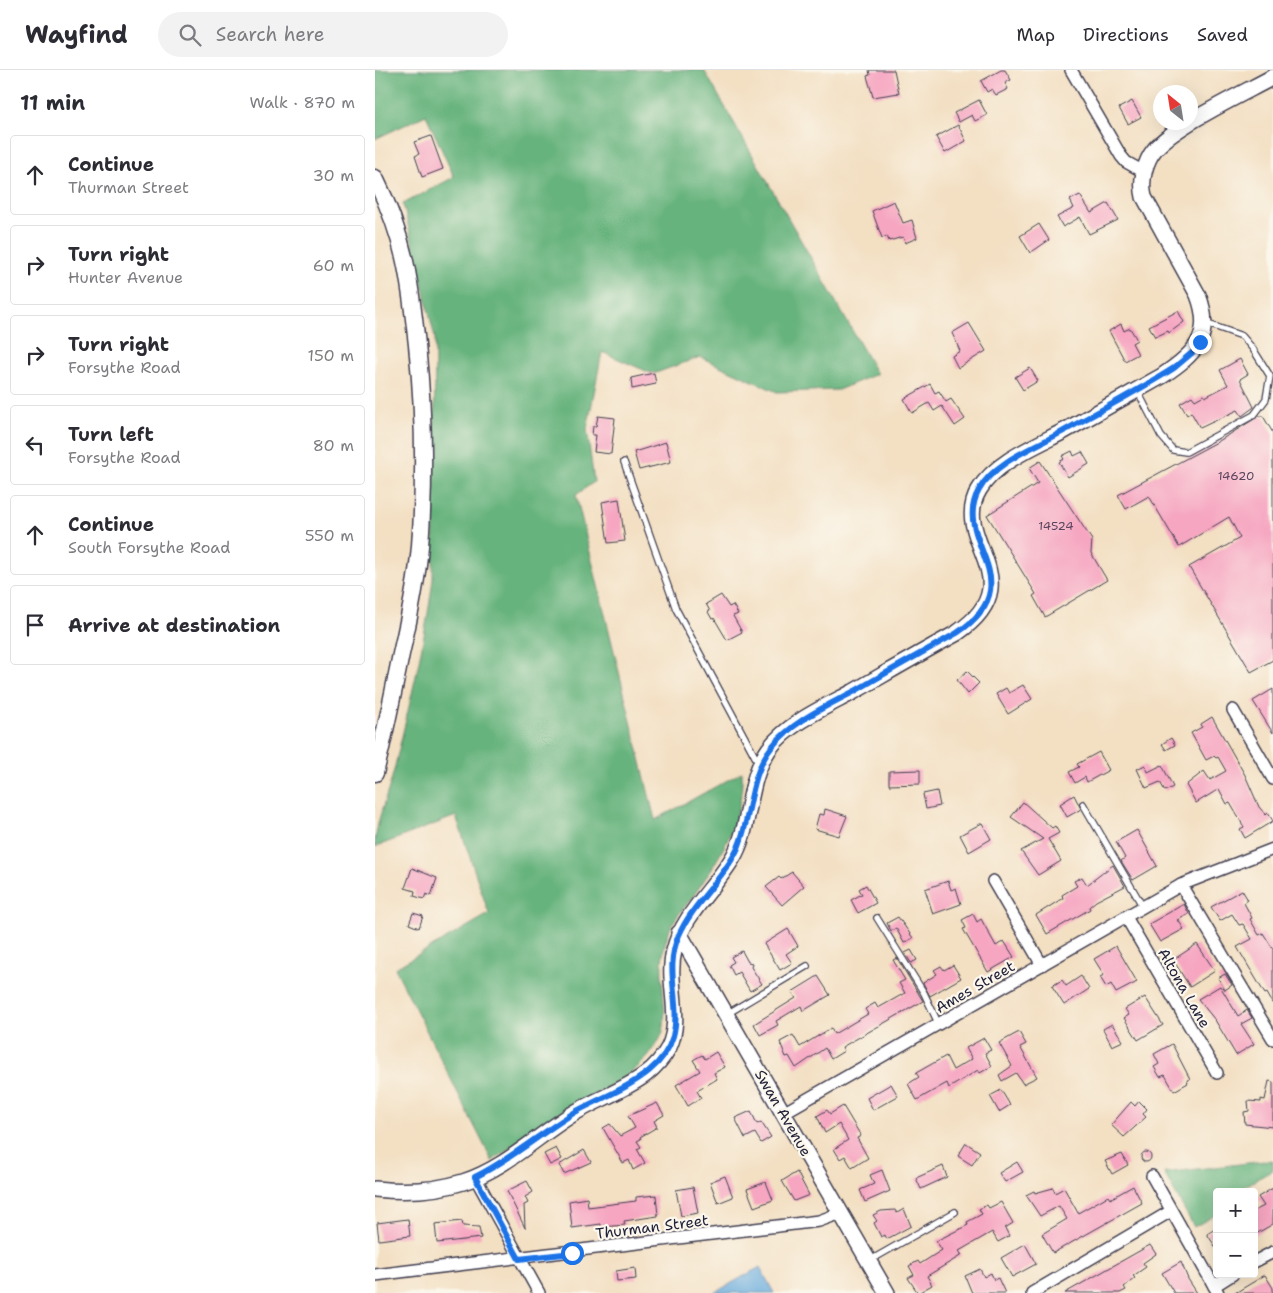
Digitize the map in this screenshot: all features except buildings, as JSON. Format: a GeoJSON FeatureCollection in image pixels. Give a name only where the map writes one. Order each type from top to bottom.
{"type":"FeatureCollection","features":[{"type":"Feature","properties":{"kind":"main road"},"geometry":{"type":"LineString","coordinates":[[375,178],[398,230],[409,273],[422,404],[422,480],[420,546],[416,577],[375,773]]}},
{"type":"Feature","properties":{"kind":"street"},"geometry":{"type":"LineString","coordinates":[[1071,70],[1121,156],[1126,162],[1145,172]]}},
{"type":"Feature","properties":{"kind":"street"},"geometry":{"type":"LineString","coordinates":[[375,1188],[428,1189],[463,1182],[475,1177],[504,1161],[576,1112],[635,1081],[658,1064],[668,1049],[674,1029],[672,960],[679,934],[735,854],[746,824],[760,766],[775,743],[799,724],[957,633],[977,617],[985,606],[991,586],[989,568],[973,516],[975,500],[983,484],[1013,459],[1137,390],[1187,358],[1200,342],[1205,323],[1198,295],[1144,197],[1145,172],[1152,154],[1168,138],[1273,77]]}},
{"type":"Feature","properties":{"kind":"street"},"geometry":{"type":"LineString","coordinates":[[1233,710],[1273,779]]}},
{"type":"Feature","properties":{"kind":"street","name":"Ames Street"},"geometry":{"type":"LineString","coordinates":[[783,1113],[1181,885],[1273,849]]}},
{"type":"Feature","properties":{"kind":"street"},"geometry":{"type":"LineString","coordinates":[[993,881],[1042,965]]}},
{"type":"Feature","properties":{"kind":"street"},"geometry":{"type":"LineString","coordinates":[[1181,885],[1273,1039]]}},
{"type":"Feature","properties":{"kind":"street","name":"Altona Lane"},"geometry":{"type":"LineString","coordinates":[[1126,917],[1217,1073]]}},
{"type":"Feature","properties":{"kind":"street","name":"Swan Avenue"},"geometry":{"type":"LineString","coordinates":[[679,934],[887,1293]]}},
{"type":"Feature","properties":{"kind":"street"},"geometry":{"type":"LineString","coordinates":[[1152,1176],[1216,1289],[1228,1278]]}},
{"type":"Feature","properties":{"kind":"street"},"geometry":{"type":"LineString","coordinates":[[475,1177],[539,1293]]}},
{"type":"Feature","properties":{"kind":"street"},"geometry":{"type":"LineString","coordinates":[[1036,1292],[1171,1211]]}},
{"type":"Feature","properties":{"kind":"street","name":"Thurman Street"},"geometry":{"type":"LineString","coordinates":[[375,1275],[519,1259],[819,1221],[841,1212]]}},
{"type":"Feature","properties":{"kind":"street"},"geometry":{"type":"LineString","coordinates":[[1258,1260],[1273,1252]]}},
{"type":"Feature","properties":{"kind":"lane"},"geometry":{"type":"LineString","coordinates":[[1137,390],[1161,436],[1173,450],[1186,452],[1254,415],[1266,399],[1270,376],[1253,349],[1242,336],[1205,323]]}},
{"type":"Feature","properties":{"kind":"lane"},"geometry":{"type":"LineString","coordinates":[[624,462],[676,609],[760,766]]}},
{"type":"Feature","properties":{"kind":"lane"},"geometry":{"type":"LineString","coordinates":[[1083,804],[1143,907]]}},
{"type":"Feature","properties":{"kind":"lane"},"geometry":{"type":"LineString","coordinates":[[877,918],[924,993],[939,1025]]}},
{"type":"Feature","properties":{"kind":"lane"},"geometry":{"type":"LineString","coordinates":[[727,1014],[807,966]]}},
{"type":"Feature","properties":{"kind":"lane"},"geometry":{"type":"LineString","coordinates":[[869,1261],[955,1212]]}},
{"type":"Feature","properties":{"kind":"green space"},"geometry":{"type":"Polygon","coordinates":[[[375,70],[704,70],[877,374],[838,390],[777,392],[700,357],[653,374],[602,352],[587,429],[594,482],[576,495],[655,820],[742,772],[742,790],[735,822],[721,852],[704,881],[675,920],[665,943],[662,967],[664,1026],[662,1035],[655,1048],[637,1068],[627,1075],[560,1113],[492,1161],[395,968],[489,914],[456,816],[375,847],[379,818],[394,770],[416,675],[433,579],[435,338],[403,204],[454,177],[426,115],[375,139],[375,70]]]}},
{"type":"Feature","properties":{"kind":"green space"},"geometry":{"type":"Polygon","coordinates":[[[1273,1160],[1273,1170],[1242,1188],[1213,1188],[1213,1216],[1194,1227],[1164,1173],[1273,1160]]]}},
{"type":"Feature","properties":{"kind":"water"},"geometry":{"type":"Polygon","coordinates":[[[760,1267],[774,1293],[714,1293],[760,1267]]]}},
{"type":"Feature","properties":{"kind":"route"},"geometry":{"type":"LineString","coordinates":[[572,1253],[519,1259],[475,1177],[499,1164],[576,1112],[642,1077],[658,1064],[666,1053],[673,1036],[675,1024],[671,970],[679,934],[735,854],[743,835],[757,774],[769,749],[783,735],[810,716],[957,633],[977,617],[985,606],[991,586],[989,568],[977,534],[973,516],[973,505],[979,490],[994,472],[1013,459],[1174,368],[1187,358],[1200,342]]}}]}
